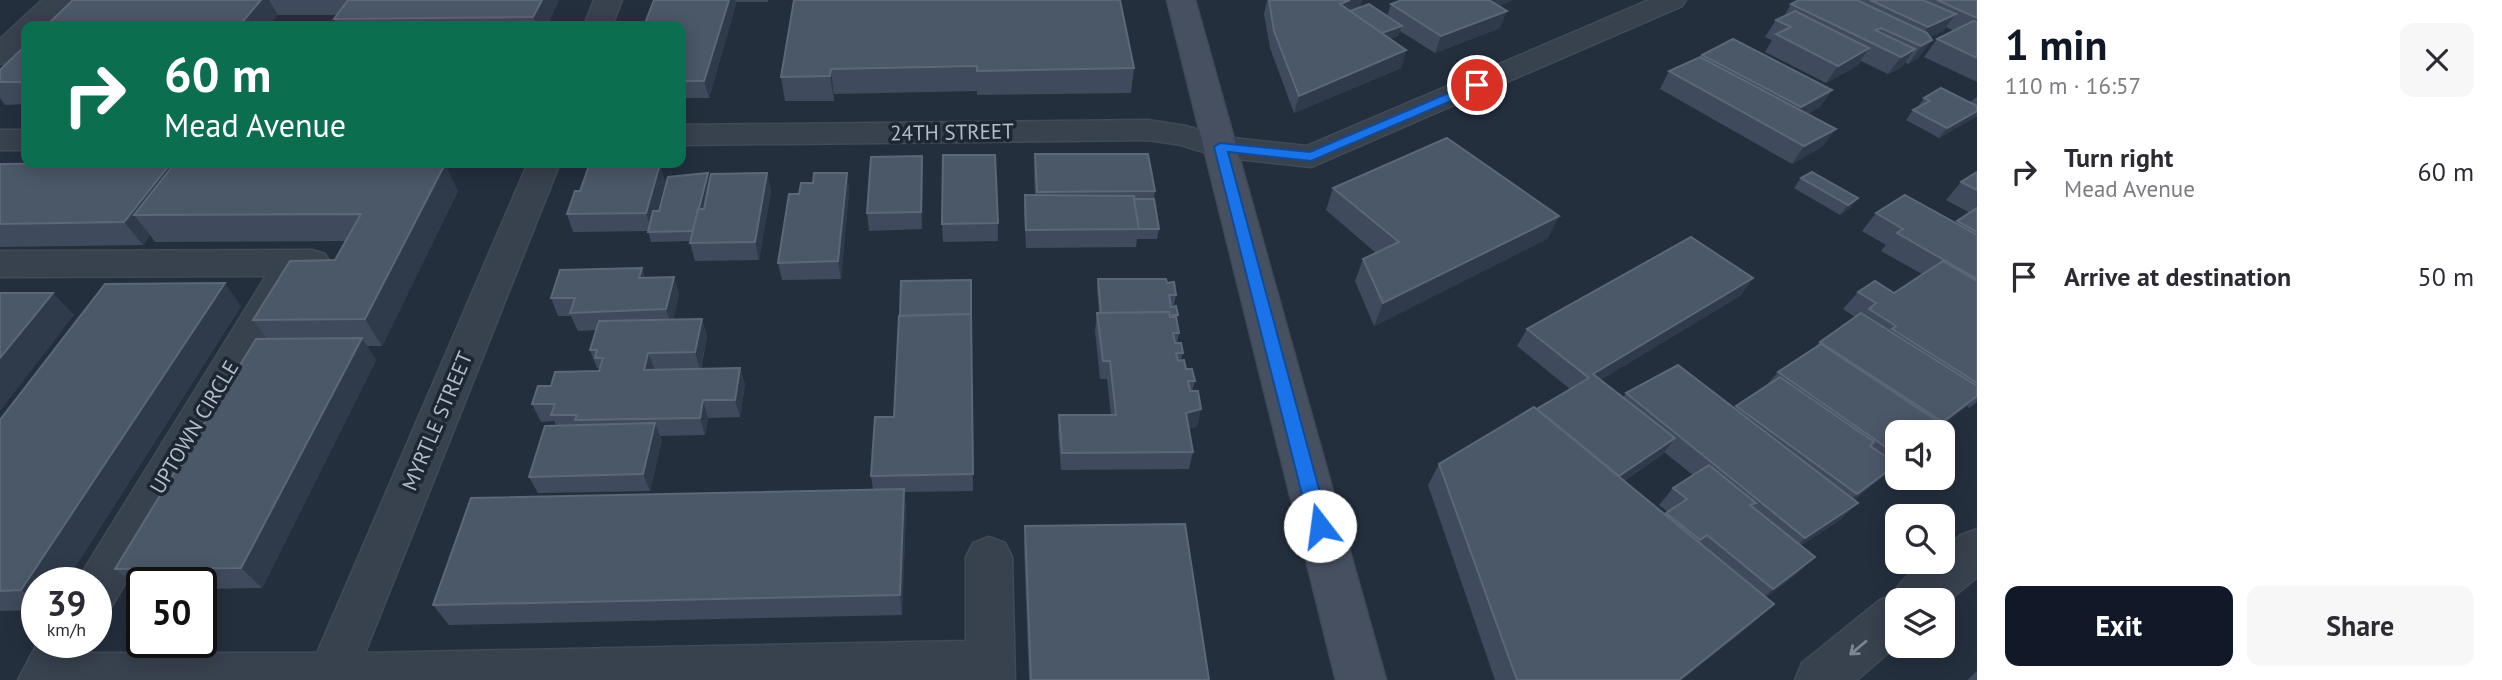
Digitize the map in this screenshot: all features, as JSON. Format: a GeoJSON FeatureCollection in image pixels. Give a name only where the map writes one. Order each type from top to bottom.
{"type":"FeatureCollection","features":[{"type":"Feature","properties":{"kind":"main road"},"geometry":{"type":"LineString","coordinates":[[1181,0],[1361,680]]}},
{"type":"Feature","properties":{"kind":"street"},"geometry":{"type":"LineString","coordinates":[[35,21],[58,0]]}},
{"type":"Feature","properties":{"kind":"street"},"geometry":{"type":"LineString","coordinates":[[600,21],[608,0]]}},
{"type":"Feature","properties":{"kind":"street","name":"24TH STREET"},"geometry":{"type":"LineString","coordinates":[[686,135],[1148,130],[1186,136],[1220,147],[1311,157],[1672,0]]}},
{"type":"Feature","properties":{"kind":"street"},"geometry":{"type":"LineString","coordinates":[[0,55],[21,35]]}},
{"type":"Feature","properties":{"kind":"street"},"geometry":{"type":"LineString","coordinates":[[0,140],[21,140]]}},
{"type":"Feature","properties":{"kind":"street","name":"MYRTLE STREET"},"geometry":{"type":"LineString","coordinates":[[330,679],[542,168]]}},
{"type":"Feature","properties":{"kind":"street","name":"UPTOWN CIRCLE"},"geometry":{"type":"LineString","coordinates":[[110,567],[292,263]]}},
{"type":"Feature","properties":{"kind":"street"},"geometry":{"type":"LineString","coordinates":[[0,264],[341,263]]}},
{"type":"Feature","properties":{"kind":"street"},"geometry":{"type":"LineString","coordinates":[[1930,588],[1977,549]]}},
{"type":"Feature","properties":{"kind":"street"},"geometry":{"type":"LineString","coordinates":[[51,666],[330,679],[989,672],[989,557]]}},
{"type":"Feature","properties":{"kind":"street"},"geometry":{"type":"LineString","coordinates":[[1820,680],[1885,625]]}},
{"type":"Feature","properties":{"kind":"building"},"geometry":{"type":"Polygon","coordinates":[[[73,0],[261,0],[243,21],[51,21],[73,0]]]}},
{"type":"Feature","properties":{"kind":"building"},"geometry":{"type":"Polygon","coordinates":[[[348,0],[542,0],[533,17],[334,19],[348,0]]]}},
{"type":"Feature","properties":{"kind":"building"},"geometry":{"type":"Polygon","coordinates":[[[654,0],[729,0],[704,81],[686,81],[686,21],[646,21],[654,0]]]}},
{"type":"Feature","properties":{"kind":"building"},"geometry":{"type":"Polygon","coordinates":[[[794,0],[1120,0],[1134,68],[977,71],[977,66],[831,69],[830,76],[781,77],[794,0]]]}},
{"type":"Feature","properties":{"kind":"building"},"geometry":{"type":"Polygon","coordinates":[[[1269,0],[1350,0],[1340,4],[1406,50],[1299,96],[1274,31],[1269,0]]]}},
{"type":"Feature","properties":{"kind":"building"},"geometry":{"type":"Polygon","coordinates":[[[1402,0],[1489,0],[1507,11],[1441,36],[1391,4],[1402,0]]]}},
{"type":"Feature","properties":{"kind":"building"},"geometry":{"type":"Polygon","coordinates":[[[1799,0],[1857,0],[1927,33],[1932,40],[1921,46],[1881,28],[1875,30],[1915,49],[1901,57],[1791,4],[1799,0]]]}},
{"type":"Feature","properties":{"kind":"building"},"geometry":{"type":"Polygon","coordinates":[[[1870,0],[1923,0],[1956,14],[1928,27],[1870,0]]]}},
{"type":"Feature","properties":{"kind":"building"},"geometry":{"type":"Polygon","coordinates":[[[1937,0],[1977,0],[1977,18],[1937,0]]]}},
{"type":"Feature","properties":{"kind":"building"},"geometry":{"type":"Polygon","coordinates":[[[1369,4],[1402,26],[1382,33],[1350,11],[1369,4]]]}},
{"type":"Feature","properties":{"kind":"building"},"geometry":{"type":"Polygon","coordinates":[[[1795,11],[1869,48],[1838,66],[1776,34],[1791,27],[1776,20],[1795,11]]]}},
{"type":"Feature","properties":{"kind":"building"},"geometry":{"type":"Polygon","coordinates":[[[1973,21],[1977,22],[1977,58],[1937,39],[1973,21]]]}},
{"type":"Feature","properties":{"kind":"building"},"geometry":{"type":"Polygon","coordinates":[[[1733,39],[1832,90],[1801,107],[1702,55],[1733,39]]]}},
{"type":"Feature","properties":{"kind":"building"},"geometry":{"type":"Polygon","coordinates":[[[21,50],[21,82],[0,82],[0,70],[21,50]]]}},
{"type":"Feature","properties":{"kind":"building"},"geometry":{"type":"Polygon","coordinates":[[[1700,57],[1836,129],[1804,146],[1669,71],[1700,57]]]}},
{"type":"Feature","properties":{"kind":"building"},"geometry":{"type":"Polygon","coordinates":[[[1941,88],[1977,106],[1977,111],[1947,128],[1913,110],[1930,101],[1924,98],[1941,88]]]}},
{"type":"Feature","properties":{"kind":"building"},"geometry":{"type":"Polygon","coordinates":[[[1447,138],[1559,216],[1383,303],[1363,259],[1399,242],[1333,188],[1447,138]]]}},
{"type":"Feature","properties":{"kind":"building"},"geometry":{"type":"Polygon","coordinates":[[[1035,154],[1148,154],[1155,191],[1037,192],[1035,154]]]}},
{"type":"Feature","properties":{"kind":"building"},"geometry":{"type":"Polygon","coordinates":[[[943,155],[995,155],[998,223],[942,224],[943,155]]]}},
{"type":"Feature","properties":{"kind":"building"},"geometry":{"type":"Polygon","coordinates":[[[922,156],[921,212],[867,213],[871,157],[922,156]]]}},
{"type":"Feature","properties":{"kind":"building"},"geometry":{"type":"Polygon","coordinates":[[[0,164],[21,164],[21,168],[167,168],[124,222],[0,224],[0,164]]]}},
{"type":"Feature","properties":{"kind":"building"},"geometry":{"type":"Polygon","coordinates":[[[171,168],[443,168],[365,319],[253,320],[290,261],[335,260],[361,214],[134,215],[171,168]]]}},
{"type":"Feature","properties":{"kind":"building"},"geometry":{"type":"Polygon","coordinates":[[[588,168],[659,168],[646,213],[567,214],[575,191],[580,191],[588,168]]]}},
{"type":"Feature","properties":{"kind":"building"},"geometry":{"type":"Polygon","coordinates":[[[1812,172],[1858,198],[1848,205],[1801,178],[1812,172]]]}},
{"type":"Feature","properties":{"kind":"building"},"geometry":{"type":"Polygon","coordinates":[[[1977,172],[1977,190],[1961,182],[1977,172]]]}},
{"type":"Feature","properties":{"kind":"building"},"geometry":{"type":"Polygon","coordinates":[[[708,173],[693,231],[648,232],[653,211],[659,211],[668,177],[708,173]]]}},
{"type":"Feature","properties":{"kind":"building"},"geometry":{"type":"Polygon","coordinates":[[[767,173],[755,242],[690,243],[698,209],[704,209],[711,174],[767,173]]]}},
{"type":"Feature","properties":{"kind":"building"},"geometry":{"type":"Polygon","coordinates":[[[814,173],[847,173],[838,261],[778,263],[789,194],[799,194],[801,183],[813,183],[814,173]]]}},
{"type":"Feature","properties":{"kind":"building"},"geometry":{"type":"Polygon","coordinates":[[[1025,195],[1134,196],[1139,229],[1026,230],[1025,195]]]}},
{"type":"Feature","properties":{"kind":"building"},"geometry":{"type":"Polygon","coordinates":[[[1905,195],[1977,235],[1977,279],[1897,233],[1903,229],[1876,213],[1905,195]]]}},
{"type":"Feature","properties":{"kind":"building"},"geometry":{"type":"Polygon","coordinates":[[[1134,199],[1154,199],[1159,229],[1139,229],[1134,199]]]}},
{"type":"Feature","properties":{"kind":"building"},"geometry":{"type":"Polygon","coordinates":[[[1977,208],[1977,232],[1957,221],[1977,208]]]}},
{"type":"Feature","properties":{"kind":"building"},"geometry":{"type":"Polygon","coordinates":[[[1691,237],[1753,278],[1593,374],[1675,438],[1619,476],[1537,409],[1589,378],[1527,329],[1691,237]]]}},
{"type":"Feature","properties":{"kind":"building"},"geometry":{"type":"Polygon","coordinates":[[[1943,261],[1977,281],[1977,383],[1892,329],[1896,326],[1869,309],[1876,303],[1858,292],[1875,281],[1894,293],[1943,261]]]}},
{"type":"Feature","properties":{"kind":"building"},"geometry":{"type":"Polygon","coordinates":[[[642,268],[639,278],[674,277],[666,309],[570,313],[575,298],[551,298],[560,270],[642,268]]]}},
{"type":"Feature","properties":{"kind":"building"},"geometry":{"type":"Polygon","coordinates":[[[1098,279],[1166,279],[1167,283],[1174,282],[1176,295],[1169,295],[1171,307],[1176,306],[1178,315],[1170,317],[1169,312],[1101,313],[1098,279]]]}},
{"type":"Feature","properties":{"kind":"building"},"geometry":{"type":"Polygon","coordinates":[[[971,280],[971,314],[900,316],[901,281],[971,280]]]}},
{"type":"Feature","properties":{"kind":"building"},"geometry":{"type":"Polygon","coordinates":[[[225,283],[36,567],[21,567],[21,590],[0,591],[0,420],[105,284],[225,283]]]}},
{"type":"Feature","properties":{"kind":"building"},"geometry":{"type":"Polygon","coordinates":[[[0,293],[53,293],[0,358],[0,293]]]}},
{"type":"Feature","properties":{"kind":"building"},"geometry":{"type":"Polygon","coordinates":[[[1169,312],[1170,317],[1176,317],[1179,333],[1173,333],[1175,343],[1181,343],[1183,353],[1176,353],[1178,361],[1184,360],[1186,369],[1192,369],[1195,381],[1188,381],[1190,391],[1198,391],[1201,409],[1186,413],[1193,452],[1062,453],[1059,415],[1116,415],[1110,361],[1103,361],[1097,313],[1169,312]]]}},
{"type":"Feature","properties":{"kind":"building"},"geometry":{"type":"Polygon","coordinates":[[[1861,313],[1977,386],[1977,396],[1946,420],[1940,420],[1820,342],[1861,313]]]}},
{"type":"Feature","properties":{"kind":"building"},"geometry":{"type":"Polygon","coordinates":[[[971,314],[973,474],[871,476],[875,417],[894,417],[899,316],[971,314]]]}},
{"type":"Feature","properties":{"kind":"building"},"geometry":{"type":"Polygon","coordinates":[[[702,319],[695,352],[648,353],[644,370],[740,368],[735,400],[703,400],[700,418],[575,420],[577,415],[551,415],[555,404],[532,404],[538,386],[551,386],[555,372],[599,371],[603,358],[595,358],[597,350],[590,350],[599,321],[702,319]]]}},
{"type":"Feature","properties":{"kind":"building"},"geometry":{"type":"Polygon","coordinates":[[[362,338],[241,568],[115,569],[256,339],[362,338]]]}},
{"type":"Feature","properties":{"kind":"building"},"geometry":{"type":"Polygon","coordinates":[[[1821,344],[1936,420],[1885,420],[1885,447],[1778,372],[1821,344]]]}},
{"type":"Feature","properties":{"kind":"building"},"geometry":{"type":"Polygon","coordinates":[[[1678,365],[1858,503],[1805,538],[1626,393],[1678,365]]]}},
{"type":"Feature","properties":{"kind":"building"},"geometry":{"type":"Polygon","coordinates":[[[1780,377],[1874,442],[1870,446],[1885,456],[1885,473],[1857,494],[1736,406],[1780,377]]]}},
{"type":"Feature","properties":{"kind":"building"},"geometry":{"type":"Polygon","coordinates":[[[1534,407],[1774,604],[1679,680],[1517,680],[1439,464],[1534,407]]]}},
{"type":"Feature","properties":{"kind":"building"},"geometry":{"type":"Polygon","coordinates":[[[655,423],[643,474],[529,477],[545,426],[655,423]]]}},
{"type":"Feature","properties":{"kind":"building"},"geometry":{"type":"Polygon","coordinates":[[[1709,465],[1756,503],[1750,505],[1815,557],[1773,589],[1707,535],[1700,540],[1666,513],[1687,499],[1673,488],[1709,465]]]}},
{"type":"Feature","properties":{"kind":"building"},"geometry":{"type":"Polygon","coordinates":[[[904,489],[900,595],[433,605],[471,498],[904,489]]]}},
{"type":"Feature","properties":{"kind":"building"},"geometry":{"type":"Polygon","coordinates":[[[1185,524],[1209,680],[1031,680],[1025,526],[1185,524]]]}},
{"type":"Feature","properties":{"kind":"route"},"geometry":{"type":"LineString","coordinates":[[1320,526],[1220,147],[1311,157],[1477,85]]}}]}
